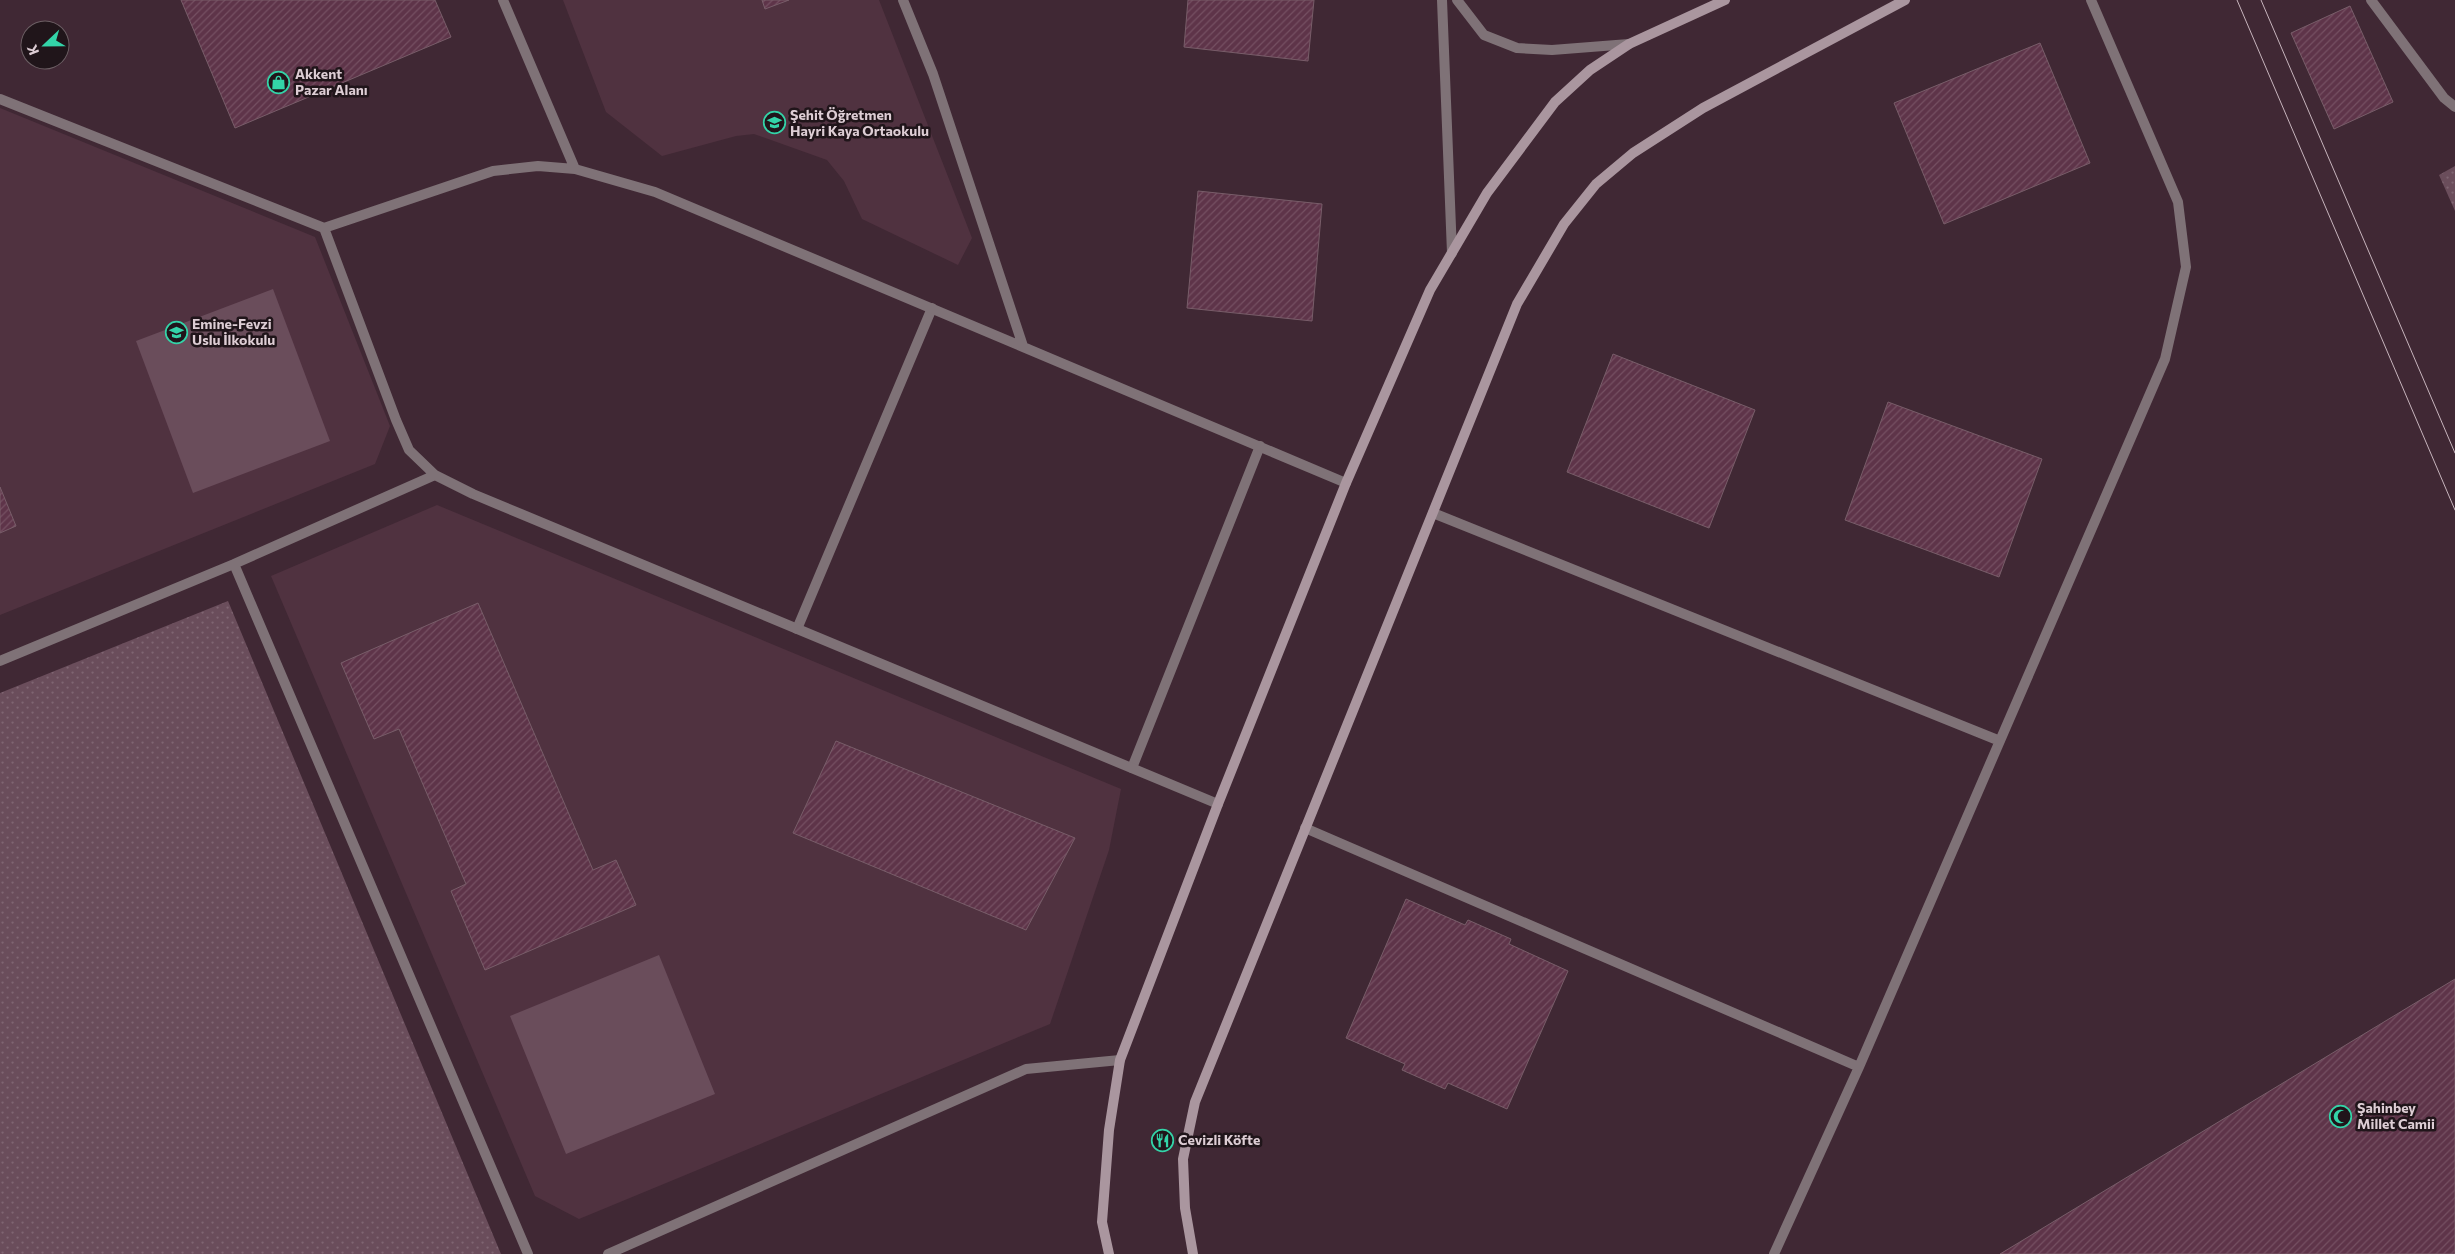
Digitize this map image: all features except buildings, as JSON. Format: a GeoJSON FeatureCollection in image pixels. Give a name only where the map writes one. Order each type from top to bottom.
{"type":"FeatureCollection","features":[{"type":"Feature","properties":{"kind":"main road"},"geometry":{"type":"LineString","coordinates":[[1109,1254],[1102,1222],[1109,1130],[1120,1060],[1218,804],[1346,483],[1430,290],[1487,193],[1556,102],[1590,70],[1629,44],[1725,0]]}},
{"type":"Feature","properties":{"kind":"main road"},"geometry":{"type":"LineString","coordinates":[[1194,1254],[1185,1208],[1183,1158],[1195,1102],[1517,304],[1564,224],[1596,184],[1633,153],[1703,108],[1904,0]]}},
{"type":"Feature","properties":{"kind":"street"},"geometry":{"type":"LineString","coordinates":[[503,0],[575,169]]}},
{"type":"Feature","properties":{"kind":"street"},"geometry":{"type":"LineString","coordinates":[[903,0],[933,74],[1022,346]]}},
{"type":"Feature","properties":{"kind":"street"},"geometry":{"type":"LineString","coordinates":[[1442,0],[1452,253]]}},
{"type":"Feature","properties":{"kind":"street"},"geometry":{"type":"LineString","coordinates":[[1457,0],[1484,35],[1518,48],[1552,50],[1629,44]]}},
{"type":"Feature","properties":{"kind":"street"},"geometry":{"type":"LineString","coordinates":[[1774,1254],[1858,1067],[2165,359],[2186,267],[2178,202],[2091,0]]}},
{"type":"Feature","properties":{"kind":"street"},"geometry":{"type":"LineString","coordinates":[[2371,0],[2444,98],[2455,107]]}},
{"type":"Feature","properties":{"kind":"street"},"geometry":{"type":"LineString","coordinates":[[0,99],[324,228],[493,171],[538,166],[575,169],[655,192],[1346,483]]}},
{"type":"Feature","properties":{"kind":"street"},"geometry":{"type":"LineString","coordinates":[[324,228],[399,428],[409,450],[435,475],[473,494],[1218,804]]}},
{"type":"Feature","properties":{"kind":"street"},"geometry":{"type":"LineString","coordinates":[[796,629],[932,308]]}},
{"type":"Feature","properties":{"kind":"street"},"geometry":{"type":"LineString","coordinates":[[1132,768],[1260,446]]}},
{"type":"Feature","properties":{"kind":"street"},"geometry":{"type":"LineString","coordinates":[[0,661],[234,564],[435,475]]}},
{"type":"Feature","properties":{"kind":"street"},"geometry":{"type":"LineString","coordinates":[[1433,513],[2000,741]]}},
{"type":"Feature","properties":{"kind":"street"},"geometry":{"type":"LineString","coordinates":[[234,564],[528,1254]]}},
{"type":"Feature","properties":{"kind":"street"},"geometry":{"type":"LineString","coordinates":[[1305,828],[1858,1067]]}},
{"type":"Feature","properties":{"kind":"street"},"geometry":{"type":"LineString","coordinates":[[608,1254],[1026,1069],[1120,1060]]}},
{"type":"Feature","properties":{"kind":"shaded area","name":"Şehit Öğretmen Hayri Kaya Ortaokulu"},"geometry":{"type":"Polygon","coordinates":[[[563,0],[879,0],[972,238],[958,265],[862,219],[844,181],[827,160],[754,134],[736,136],[662,156],[606,112],[563,0]]]}},
{"type":"Feature","properties":{"kind":"shaded area","name":"Emine-Fevzi Uslu İlkokulu"},"geometry":{"type":"Polygon","coordinates":[[[0,108],[315,237],[390,426],[375,464],[0,615],[0,108]]]}},
{"type":"Feature","properties":{"kind":"shaded area"},"geometry":{"type":"Polygon","coordinates":[[[2455,166],[2455,211],[2439,175],[2455,166]]]}},
{"type":"Feature","properties":{"kind":"shaded area"},"geometry":{"type":"Polygon","coordinates":[[[273,289],[330,441],[193,493],[136,341],[273,289]]]}},
{"type":"Feature","properties":{"kind":"shaded area"},"geometry":{"type":"Polygon","coordinates":[[[437,505],[1121,789],[1109,850],[1050,1024],[579,1219],[535,1196],[271,576],[437,505]]]}},
{"type":"Feature","properties":{"kind":"shaded area"},"geometry":{"type":"Polygon","coordinates":[[[228,601],[501,1254],[0,1254],[0,693],[228,601]]]}},
{"type":"Feature","properties":{"kind":"shaded area"},"geometry":{"type":"Polygon","coordinates":[[[659,955],[715,1094],[566,1154],[510,1016],[659,955]]]}},
{"type":"Feature","properties":{"kind":"tram line"},"geometry":{"type":"LineString","coordinates":[[2237,0],[2455,510]]}},
{"type":"Feature","properties":{"kind":"tram line"},"geometry":{"type":"LineString","coordinates":[[2261,0],[2455,453]]}},
{"type":"Feature","properties":{"kind":"place","name":"Akkent Pazar Alanı"},"geometry":{"type":"Point","coordinates":[279,82]}},
{"type":"Feature","properties":{"kind":"place","name":"Şehit Öğretmen Hayri Kaya Ortaokulu"},"geometry":{"type":"Point","coordinates":[774,123]}},
{"type":"Feature","properties":{"kind":"place","name":"Emine-Fevzi Uslu İlkokulu"},"geometry":{"type":"Point","coordinates":[176,332]}},
{"type":"Feature","properties":{"kind":"place","name":"Şahinbey Millet Camii"},"geometry":{"type":"Point","coordinates":[2341,1116]}},
{"type":"Feature","properties":{"kind":"place","name":"Cevizli Köfte"},"geometry":{"type":"Point","coordinates":[1162,1140]}}]}
